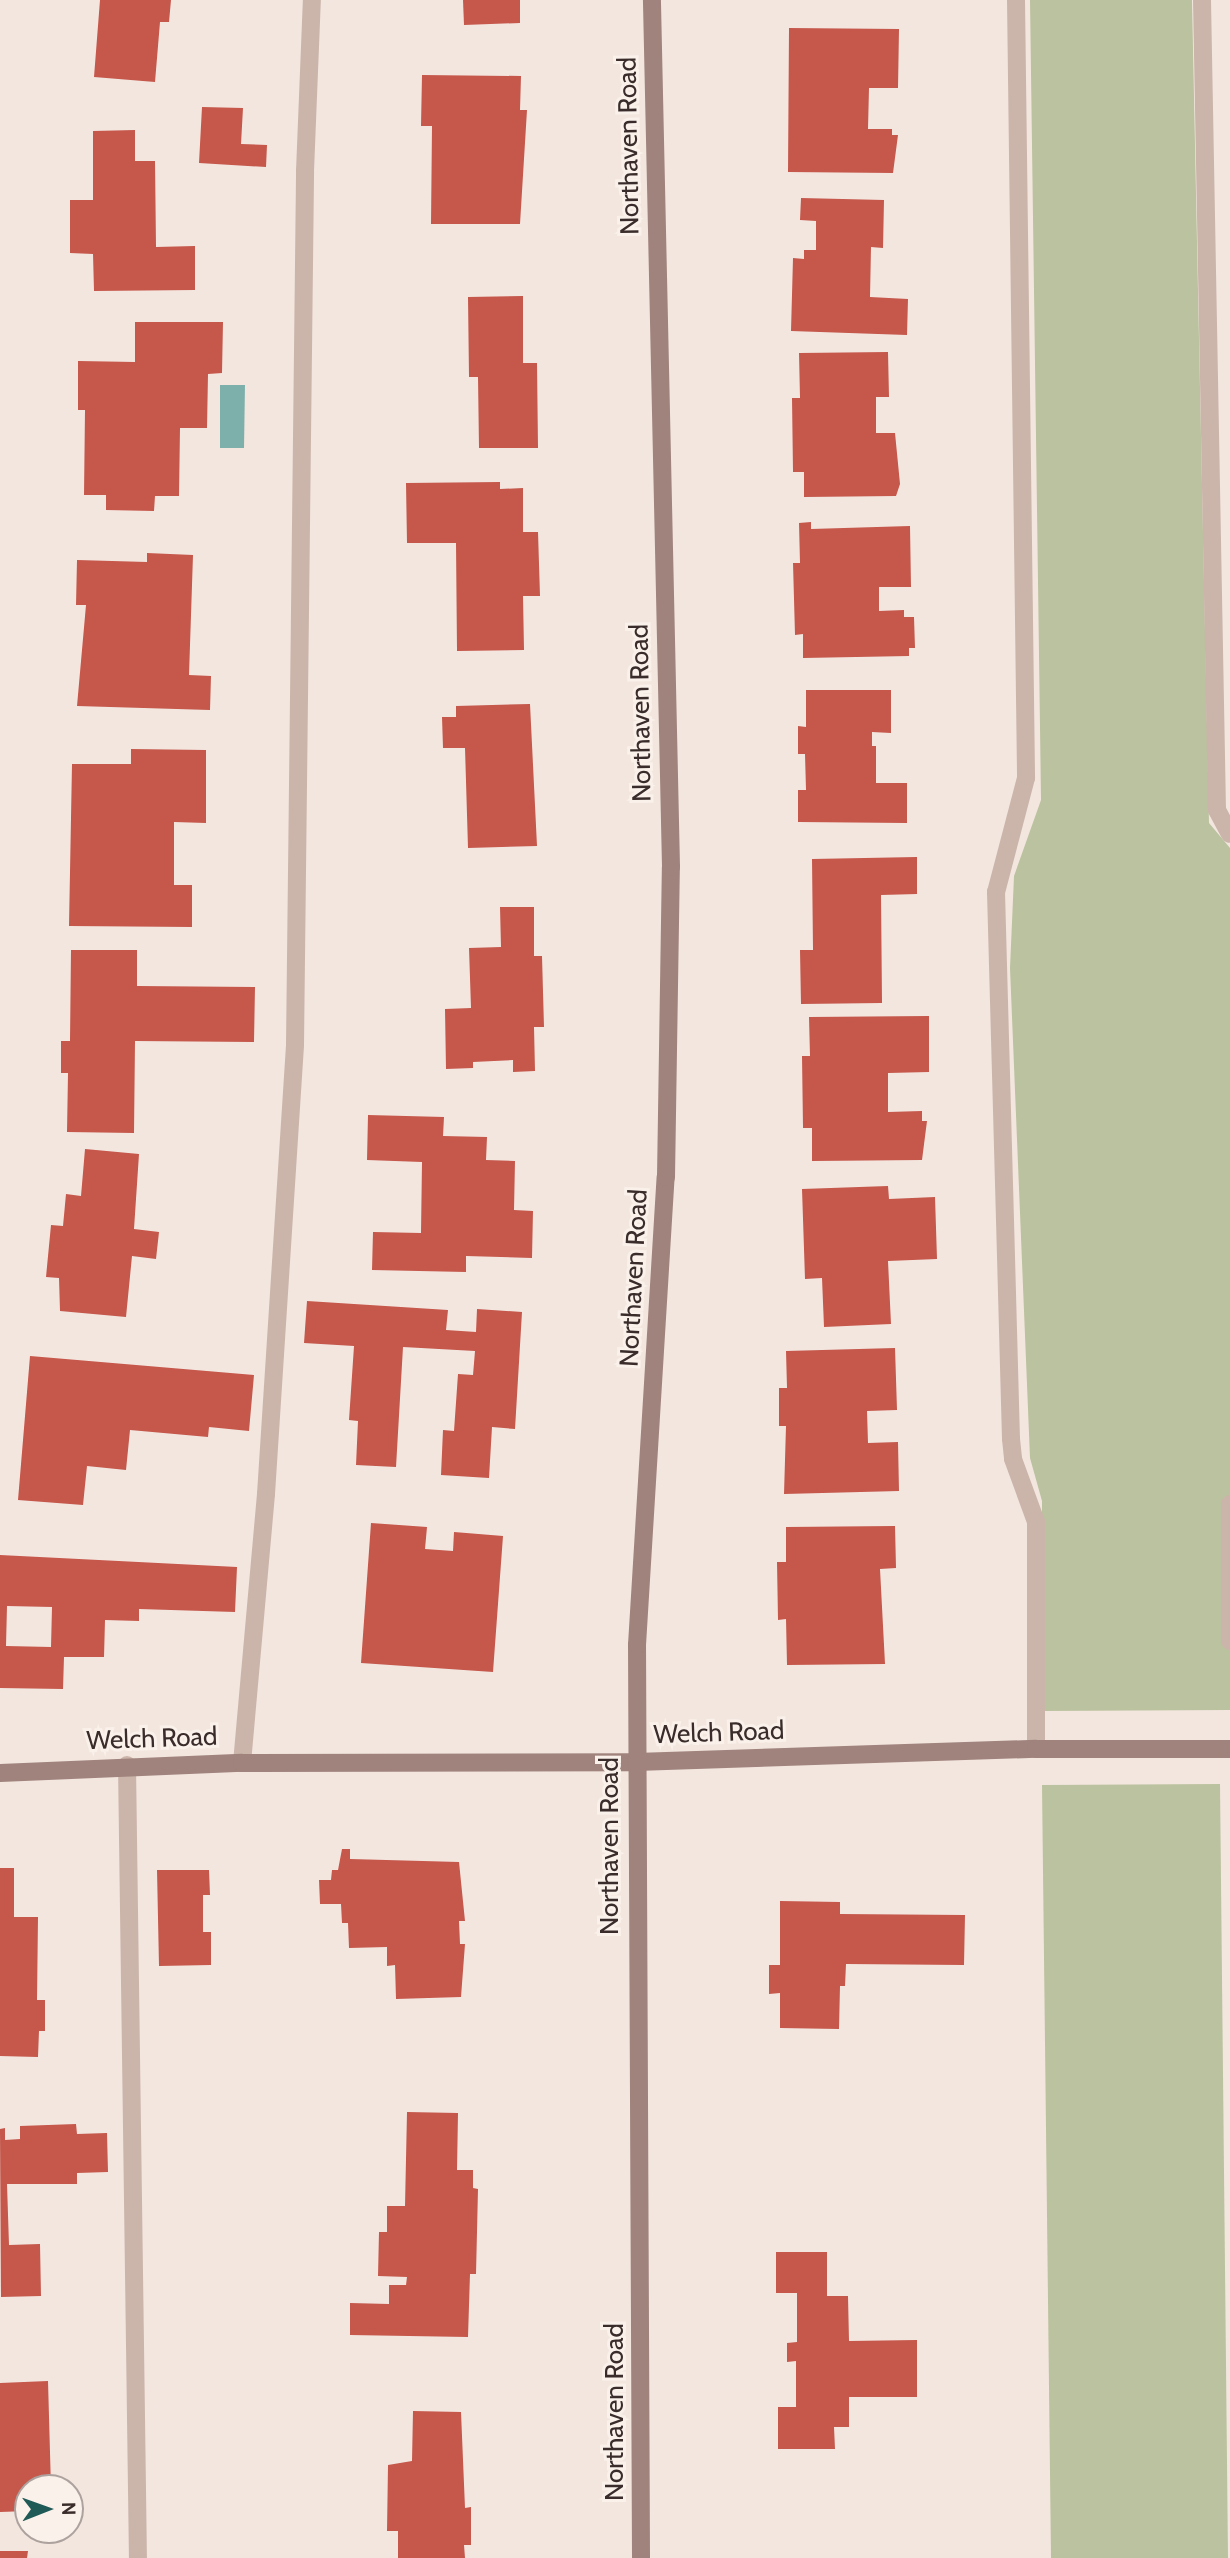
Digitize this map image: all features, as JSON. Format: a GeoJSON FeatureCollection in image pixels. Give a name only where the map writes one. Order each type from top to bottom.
{"type":"FeatureCollection","features":[{"type":"Feature","properties":{"kind":"street","name":"Northaven Road"},"geometry":{"type":"LineString","coordinates":[[641,2558],[637,1644],[666,1177],[671,867],[652,0]]}},
{"type":"Feature","properties":{"kind":"street","name":"Welch Road"},"geometry":{"type":"LineString","coordinates":[[0,1773],[127,1765],[636,1762],[1036,1749],[1230,1749]]}},
{"type":"Feature","properties":{"kind":"lane"},"geometry":{"type":"LineString","coordinates":[[242,1763],[266,1494],[295,1045],[304,171],[312,0]]}},
{"type":"Feature","properties":{"kind":"lane"},"geometry":{"type":"LineString","coordinates":[[1016,0],[1026,778],[996,892],[1011,1439],[1013,1459],[1037,1522],[1036,1749]]}},
{"type":"Feature","properties":{"kind":"lane"},"geometry":{"type":"LineString","coordinates":[[1202,0],[1217,810],[1230,834]]}},
{"type":"Feature","properties":{"kind":"lane"},"geometry":{"type":"LineString","coordinates":[[1230,1504],[1230,1641]]}},
{"type":"Feature","properties":{"kind":"lane"},"geometry":{"type":"LineString","coordinates":[[127,1765],[138,2558]]}},
{"type":"Feature","properties":{"kind":"green space"},"geometry":{"type":"Polygon","coordinates":[[[1030,0],[1192,0],[1209,823],[1230,848],[1230,1710],[1042,1711],[1042,1501],[1030,1458],[1010,968],[1014,876],[1041,800],[1030,0]]]}},
{"type":"Feature","properties":{"kind":"green space"},"geometry":{"type":"Polygon","coordinates":[[[1220,1784],[1228,2558],[1051,2558],[1042,1785],[1220,1784]]]}},
{"type":"Feature","properties":{"kind":"water"},"geometry":{"type":"Polygon","coordinates":[[[220,385],[245,385],[244,448],[220,448],[220,385]]]}},
{"type":"Feature","properties":{"kind":"building"},"geometry":{"type":"Polygon","coordinates":[[[100,0],[171,0],[169,22],[160,22],[155,82],[94,77],[100,0]]]}},
{"type":"Feature","properties":{"kind":"building"},"geometry":{"type":"Polygon","coordinates":[[[463,0],[520,0],[520,23],[464,25],[463,0]]]}},
{"type":"Feature","properties":{"kind":"building"},"geometry":{"type":"Polygon","coordinates":[[[789,28],[899,29],[898,88],[869,88],[868,129],[892,129],[892,135],[898,135],[893,173],[788,172],[789,28]]]}},
{"type":"Feature","properties":{"kind":"building"},"geometry":{"type":"Polygon","coordinates":[[[422,75],[521,76],[520,110],[527,110],[520,224],[431,224],[432,126],[421,126],[422,75]]]}},
{"type":"Feature","properties":{"kind":"building"},"geometry":{"type":"Polygon","coordinates":[[[202,107],[243,108],[241,144],[267,145],[266,167],[199,163],[202,107]]]}},
{"type":"Feature","properties":{"kind":"building"},"geometry":{"type":"Polygon","coordinates":[[[135,130],[135,161],[155,161],[156,247],[195,246],[195,290],[94,291],[93,254],[70,253],[70,200],[93,200],[93,131],[135,130]]]}},
{"type":"Feature","properties":{"kind":"building"},"geometry":{"type":"Polygon","coordinates":[[[801,198],[884,200],[883,248],[871,247],[870,297],[908,299],[907,335],[791,331],[793,258],[804,259],[804,250],[816,250],[816,221],[800,220],[801,198]]]}},
{"type":"Feature","properties":{"kind":"building"},"geometry":{"type":"Polygon","coordinates":[[[523,296],[523,363],[537,363],[538,448],[479,448],[478,377],[469,377],[468,297],[523,296]]]}},
{"type":"Feature","properties":{"kind":"building"},"geometry":{"type":"Polygon","coordinates":[[[135,322],[223,322],[222,373],[208,374],[207,428],[180,428],[179,496],[155,496],[154,511],[106,510],[106,495],[84,495],[85,410],[78,410],[78,361],[135,362],[135,322]]]}},
{"type":"Feature","properties":{"kind":"building"},"geometry":{"type":"Polygon","coordinates":[[[888,352],[889,397],[876,397],[876,433],[895,433],[900,484],[896,496],[804,497],[804,472],[793,472],[792,398],[800,398],[799,353],[888,352]]]}},
{"type":"Feature","properties":{"kind":"building"},"geometry":{"type":"Polygon","coordinates":[[[500,482],[500,489],[523,488],[523,532],[538,532],[540,596],[523,596],[524,650],[457,651],[456,543],[407,543],[406,483],[500,482]]]}},
{"type":"Feature","properties":{"kind":"building"},"geometry":{"type":"Polygon","coordinates":[[[811,522],[811,529],[910,526],[911,587],[879,587],[879,611],[904,610],[904,617],[914,617],[915,648],[909,648],[909,656],[803,658],[803,634],[795,635],[793,563],[800,563],[799,523],[811,522]]]}},
{"type":"Feature","properties":{"kind":"building"},"geometry":{"type":"Polygon","coordinates":[[[147,553],[193,555],[189,675],[211,676],[210,710],[77,706],[86,605],[76,605],[77,560],[147,562],[147,553]]]}},
{"type":"Feature","properties":{"kind":"building"},"geometry":{"type":"Polygon","coordinates":[[[806,690],[891,690],[891,733],[872,732],[872,746],[876,746],[876,783],[907,783],[907,823],[798,822],[798,790],[806,790],[805,754],[798,754],[798,726],[806,727],[806,690]]]}},
{"type":"Feature","properties":{"kind":"building"},"geometry":{"type":"Polygon","coordinates":[[[530,704],[537,846],[468,848],[465,748],[443,748],[442,717],[456,717],[456,706],[530,704]]]}},
{"type":"Feature","properties":{"kind":"building"},"geometry":{"type":"Polygon","coordinates":[[[131,749],[206,750],[206,823],[174,822],[174,885],[192,885],[192,927],[69,926],[72,764],[131,764],[131,749]]]}},
{"type":"Feature","properties":{"kind":"building"},"geometry":{"type":"Polygon","coordinates":[[[917,857],[917,894],[881,895],[882,1003],[801,1004],[800,950],[813,950],[812,859],[917,857]]]}},
{"type":"Feature","properties":{"kind":"building"},"geometry":{"type":"Polygon","coordinates":[[[500,907],[534,907],[534,956],[542,956],[544,1027],[534,1027],[535,1071],[513,1072],[513,1060],[473,1062],[473,1068],[446,1069],[445,1009],[471,1008],[469,948],[501,947],[500,907]]]}},
{"type":"Feature","properties":{"kind":"building"},"geometry":{"type":"Polygon","coordinates":[[[71,950],[137,950],[137,986],[255,987],[254,1042],[135,1041],[134,1133],[67,1132],[68,1073],[61,1073],[61,1041],[70,1041],[71,950]]]}},
{"type":"Feature","properties":{"kind":"building"},"geometry":{"type":"Polygon","coordinates":[[[929,1016],[929,1072],[888,1073],[888,1112],[922,1111],[922,1121],[927,1121],[922,1160],[812,1161],[812,1128],[803,1128],[802,1056],[810,1056],[809,1017],[929,1016]]]}},
{"type":"Feature","properties":{"kind":"building"},"geometry":{"type":"Polygon","coordinates":[[[368,1115],[444,1117],[443,1136],[487,1137],[486,1160],[515,1161],[514,1210],[533,1211],[532,1258],[466,1256],[466,1272],[372,1270],[373,1232],[421,1233],[422,1162],[367,1160],[368,1115]]]}},
{"type":"Feature","properties":{"kind":"building"},"geometry":{"type":"Polygon","coordinates":[[[85,1149],[139,1154],[134,1229],[159,1232],[156,1259],[132,1256],[126,1317],[60,1311],[59,1278],[46,1277],[51,1225],[63,1226],[66,1194],[81,1196],[85,1149]]]}},
{"type":"Feature","properties":{"kind":"building"},"geometry":{"type":"Polygon","coordinates":[[[888,1186],[889,1199],[935,1197],[937,1259],[888,1261],[891,1324],[824,1327],[822,1278],[805,1279],[802,1189],[888,1186]]]}},
{"type":"Feature","properties":{"kind":"building"},"geometry":{"type":"Polygon","coordinates":[[[307,1301],[448,1310],[446,1330],[476,1332],[477,1309],[522,1312],[515,1429],[492,1427],[489,1478],[441,1475],[443,1430],[454,1431],[458,1374],[473,1375],[475,1351],[403,1347],[396,1467],[356,1465],[358,1421],[349,1420],[354,1346],[304,1343],[307,1301]]]}},
{"type":"Feature","properties":{"kind":"building"},"geometry":{"type":"Polygon","coordinates":[[[895,1348],[897,1410],[867,1411],[868,1443],[898,1442],[899,1491],[784,1494],[786,1426],[779,1426],[779,1388],[787,1388],[786,1351],[895,1348]]]}},
{"type":"Feature","properties":{"kind":"building"},"geometry":{"type":"Polygon","coordinates":[[[30,1356],[254,1375],[249,1431],[209,1427],[208,1437],[130,1430],[126,1470],[87,1466],[83,1505],[18,1500],[30,1356]]]}},
{"type":"Feature","properties":{"kind":"building"},"geometry":{"type":"Polygon","coordinates":[[[371,1523],[427,1527],[425,1549],[453,1551],[454,1532],[503,1536],[493,1672],[361,1663],[371,1523]]]}},
{"type":"Feature","properties":{"kind":"building"},"geometry":{"type":"Polygon","coordinates":[[[895,1526],[896,1568],[880,1569],[885,1664],[787,1665],[786,1619],[778,1620],[777,1562],[786,1562],[786,1527],[895,1526]]]}},
{"type":"Feature","properties":{"kind":"building"},"geometry":{"type":"Polygon","coordinates":[[[0,1555],[237,1567],[235,1612],[139,1609],[139,1621],[105,1620],[104,1657],[64,1657],[63,1689],[0,1688],[0,1555]],[[7,1606],[6,1646],[51,1647],[52,1607],[7,1606]]]}},
{"type":"Feature","properties":{"kind":"building"},"geometry":{"type":"Polygon","coordinates":[[[342,1849],[350,1849],[350,1859],[459,1862],[465,1921],[459,1921],[460,1944],[465,1944],[461,1997],[396,1999],[395,1965],[387,1966],[387,1947],[349,1948],[348,1923],[342,1923],[341,1904],[320,1904],[319,1880],[331,1880],[332,1870],[338,1870],[342,1849]]]}},
{"type":"Feature","properties":{"kind":"building"},"geometry":{"type":"Polygon","coordinates":[[[0,1868],[14,1868],[14,1917],[38,1917],[37,2000],[45,2000],[45,2031],[39,2031],[38,2057],[0,2056],[0,1868]]]}},
{"type":"Feature","properties":{"kind":"building"},"geometry":{"type":"Polygon","coordinates":[[[157,1870],[209,1870],[210,1895],[203,1895],[203,1932],[211,1932],[211,1965],[159,1966],[157,1870]]]}},
{"type":"Feature","properties":{"kind":"building"},"geometry":{"type":"Polygon","coordinates":[[[780,1901],[840,1902],[840,1914],[965,1915],[964,1965],[846,1964],[845,1986],[840,1986],[839,2029],[780,2028],[780,1993],[769,1994],[769,1965],[780,1965],[780,1901]]]}},
{"type":"Feature","properties":{"kind":"building"},"geometry":{"type":"Polygon","coordinates":[[[407,2112],[458,2113],[457,2170],[473,2170],[473,2188],[478,2189],[476,2274],[470,2274],[468,2337],[350,2335],[350,2303],[389,2304],[389,2285],[406,2285],[407,2277],[378,2276],[379,2232],[387,2232],[387,2206],[405,2206],[407,2112]]]}},
{"type":"Feature","properties":{"kind":"building"},"geometry":{"type":"Polygon","coordinates":[[[76,2124],[77,2134],[107,2133],[108,2172],[77,2173],[77,2184],[7,2184],[9,2245],[40,2244],[41,2296],[1,2297],[0,2129],[5,2128],[5,2140],[20,2139],[20,2126],[76,2124]]]}},
{"type":"Feature","properties":{"kind":"building"},"geometry":{"type":"Polygon","coordinates":[[[776,2252],[827,2252],[827,2296],[848,2296],[849,2341],[917,2340],[917,2397],[849,2397],[849,2427],[834,2427],[835,2449],[778,2449],[778,2407],[796,2407],[796,2361],[787,2362],[787,2343],[797,2342],[797,2293],[776,2293],[776,2252]]]}},
{"type":"Feature","properties":{"kind":"building"},"geometry":{"type":"Polygon","coordinates":[[[48,2381],[51,2474],[14,2474],[14,2512],[0,2512],[0,2383],[48,2381]]]}},
{"type":"Feature","properties":{"kind":"building"},"geometry":{"type":"Polygon","coordinates":[[[413,2411],[461,2412],[465,2508],[471,2507],[471,2545],[464,2545],[465,2558],[398,2558],[398,2531],[387,2531],[388,2465],[412,2461],[413,2411]]]}},
{"type":"Feature","properties":{"kind":"building"},"geometry":{"type":"Polygon","coordinates":[[[0,2551],[28,2551],[27,2558],[0,2558],[0,2551]]]}}]}
